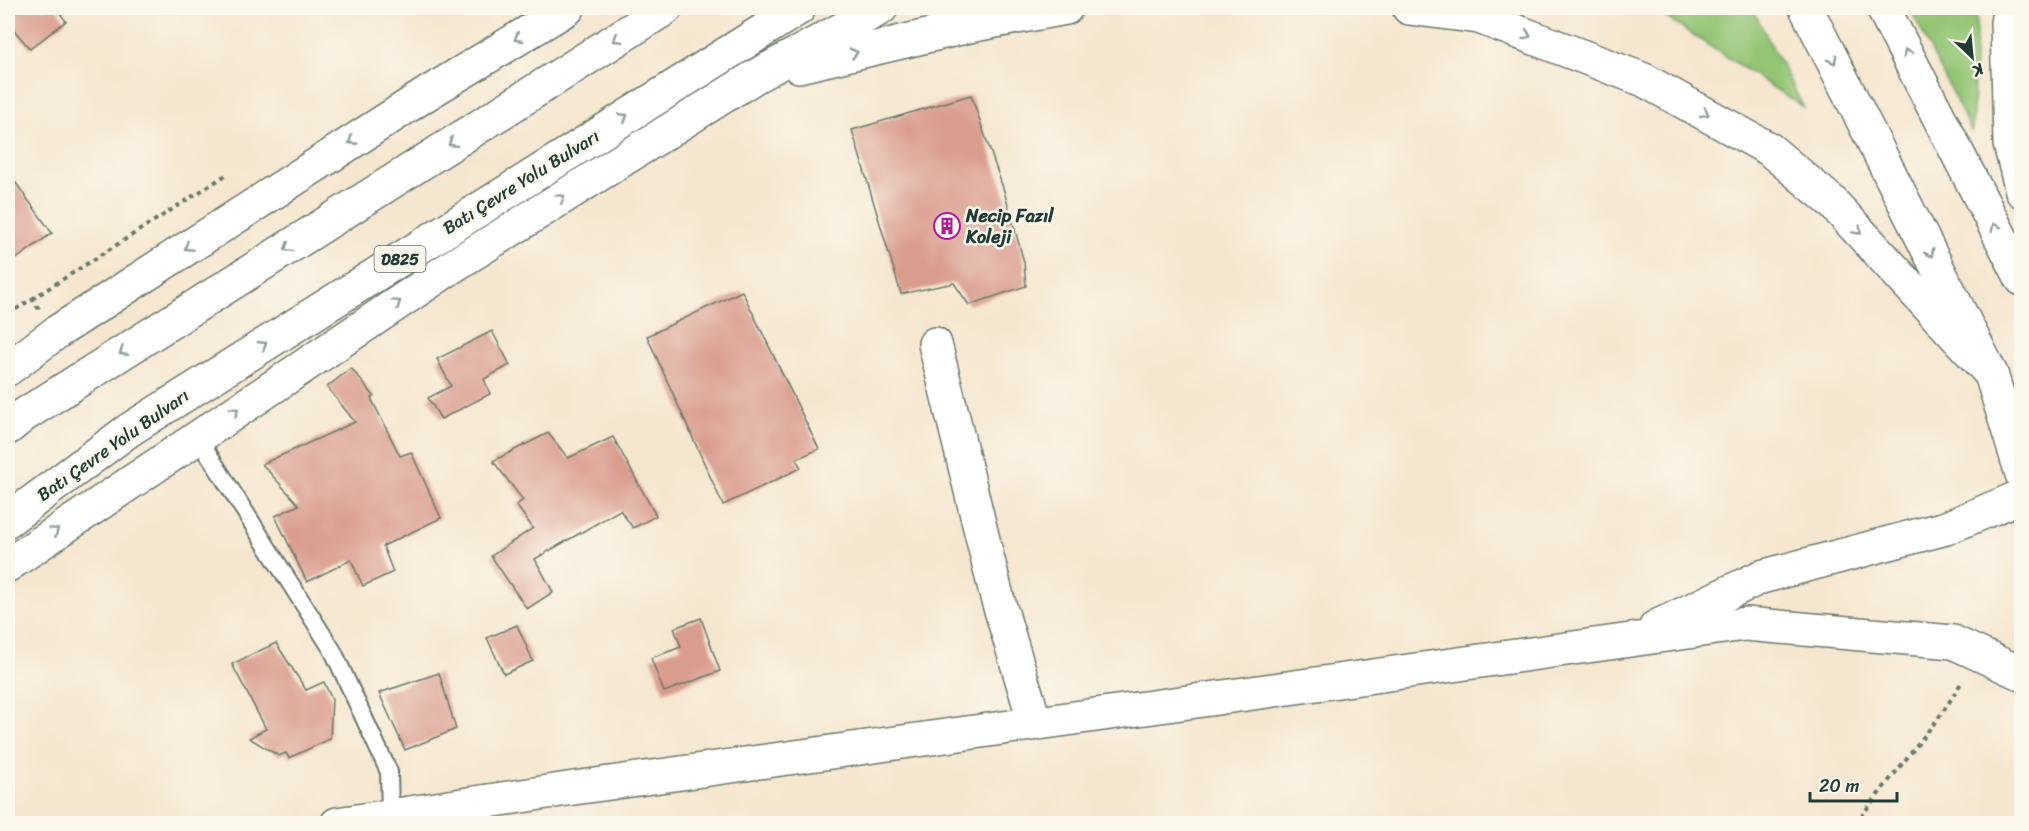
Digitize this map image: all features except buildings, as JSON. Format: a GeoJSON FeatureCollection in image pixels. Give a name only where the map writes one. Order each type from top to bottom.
{"type":"FeatureCollection","features":[{"type":"Feature","properties":{"kind":"main road"},"geometry":{"type":"LineString","coordinates":[[8,369],[57,332],[207,235],[428,93],[568,8]]}},
{"type":"Feature","properties":{"kind":"main road"},"geometry":{"type":"LineString","coordinates":[[8,428],[34,409],[666,8]]}},
{"type":"Feature","properties":{"kind":"main road","name":"Batı Çevre Yolu Bulvarı"},"geometry":{"type":"LineString","coordinates":[[8,520],[129,429],[799,8]]}},
{"type":"Feature","properties":{"kind":"main road"},"geometry":{"type":"LineString","coordinates":[[8,565],[453,266],[756,76],[881,8]]}},
{"type":"Feature","properties":{"kind":"main road"},"geometry":{"type":"LineString","coordinates":[[756,76],[974,25],[1066,8]]}},
{"type":"Feature","properties":{"kind":"main road"},"geometry":{"type":"LineString","coordinates":[[1409,8],[1479,17],[1644,80],[1769,149],[1831,201],[1991,374]]}},
{"type":"Feature","properties":{"kind":"main road"},"geometry":{"type":"LineString","coordinates":[[1806,8],[1991,374],[2022,474]]}},
{"type":"Feature","properties":{"kind":"main road"},"geometry":{"type":"LineString","coordinates":[[1883,8],[2022,279]]}},
{"type":"Feature","properties":{"kind":"main road"},"geometry":{"type":"LineString","coordinates":[[2010,8],[2007,23],[2010,144],[2022,191]]}},
{"type":"Feature","properties":{"kind":"main road"},"geometry":{"type":"LineString","coordinates":[[935,344],[997,597],[1035,723]]}},
{"type":"Feature","properties":{"kind":"main road"},"geometry":{"type":"LineString","coordinates":[[1628,640],[1761,577],[1946,528],[2022,496]]}},
{"type":"Feature","properties":{"kind":"main road"},"geometry":{"type":"LineString","coordinates":[[337,824],[574,788],[1745,624],[1953,642],[2022,674]]}},
{"type":"Feature","properties":{"kind":"lane"},"geometry":{"type":"LineString","coordinates":[[197,436],[333,651],[389,772],[390,815]]}},
{"type":"Feature","properties":{"kind":"path"},"geometry":{"type":"LineString","coordinates":[[32,299],[229,173]]}},
{"type":"Feature","properties":{"kind":"path"},"geometry":{"type":"LineString","coordinates":[[1855,824],[1943,712],[1979,654]]}},
{"type":"Feature","properties":{"kind":"green space"},"geometry":{"type":"Polygon","coordinates":[[[1644,8],[1752,8],[1804,108],[1658,12],[1644,8]]]}},
{"type":"Feature","properties":{"kind":"green space"},"geometry":{"type":"Polygon","coordinates":[[[1910,8],[1977,8],[1972,133],[1910,8]]]}},
{"type":"Feature","properties":{"kind":"place","name":"Necip Fazıl Koleji"},"geometry":{"type":"Point","coordinates":[947,226]}}]}
